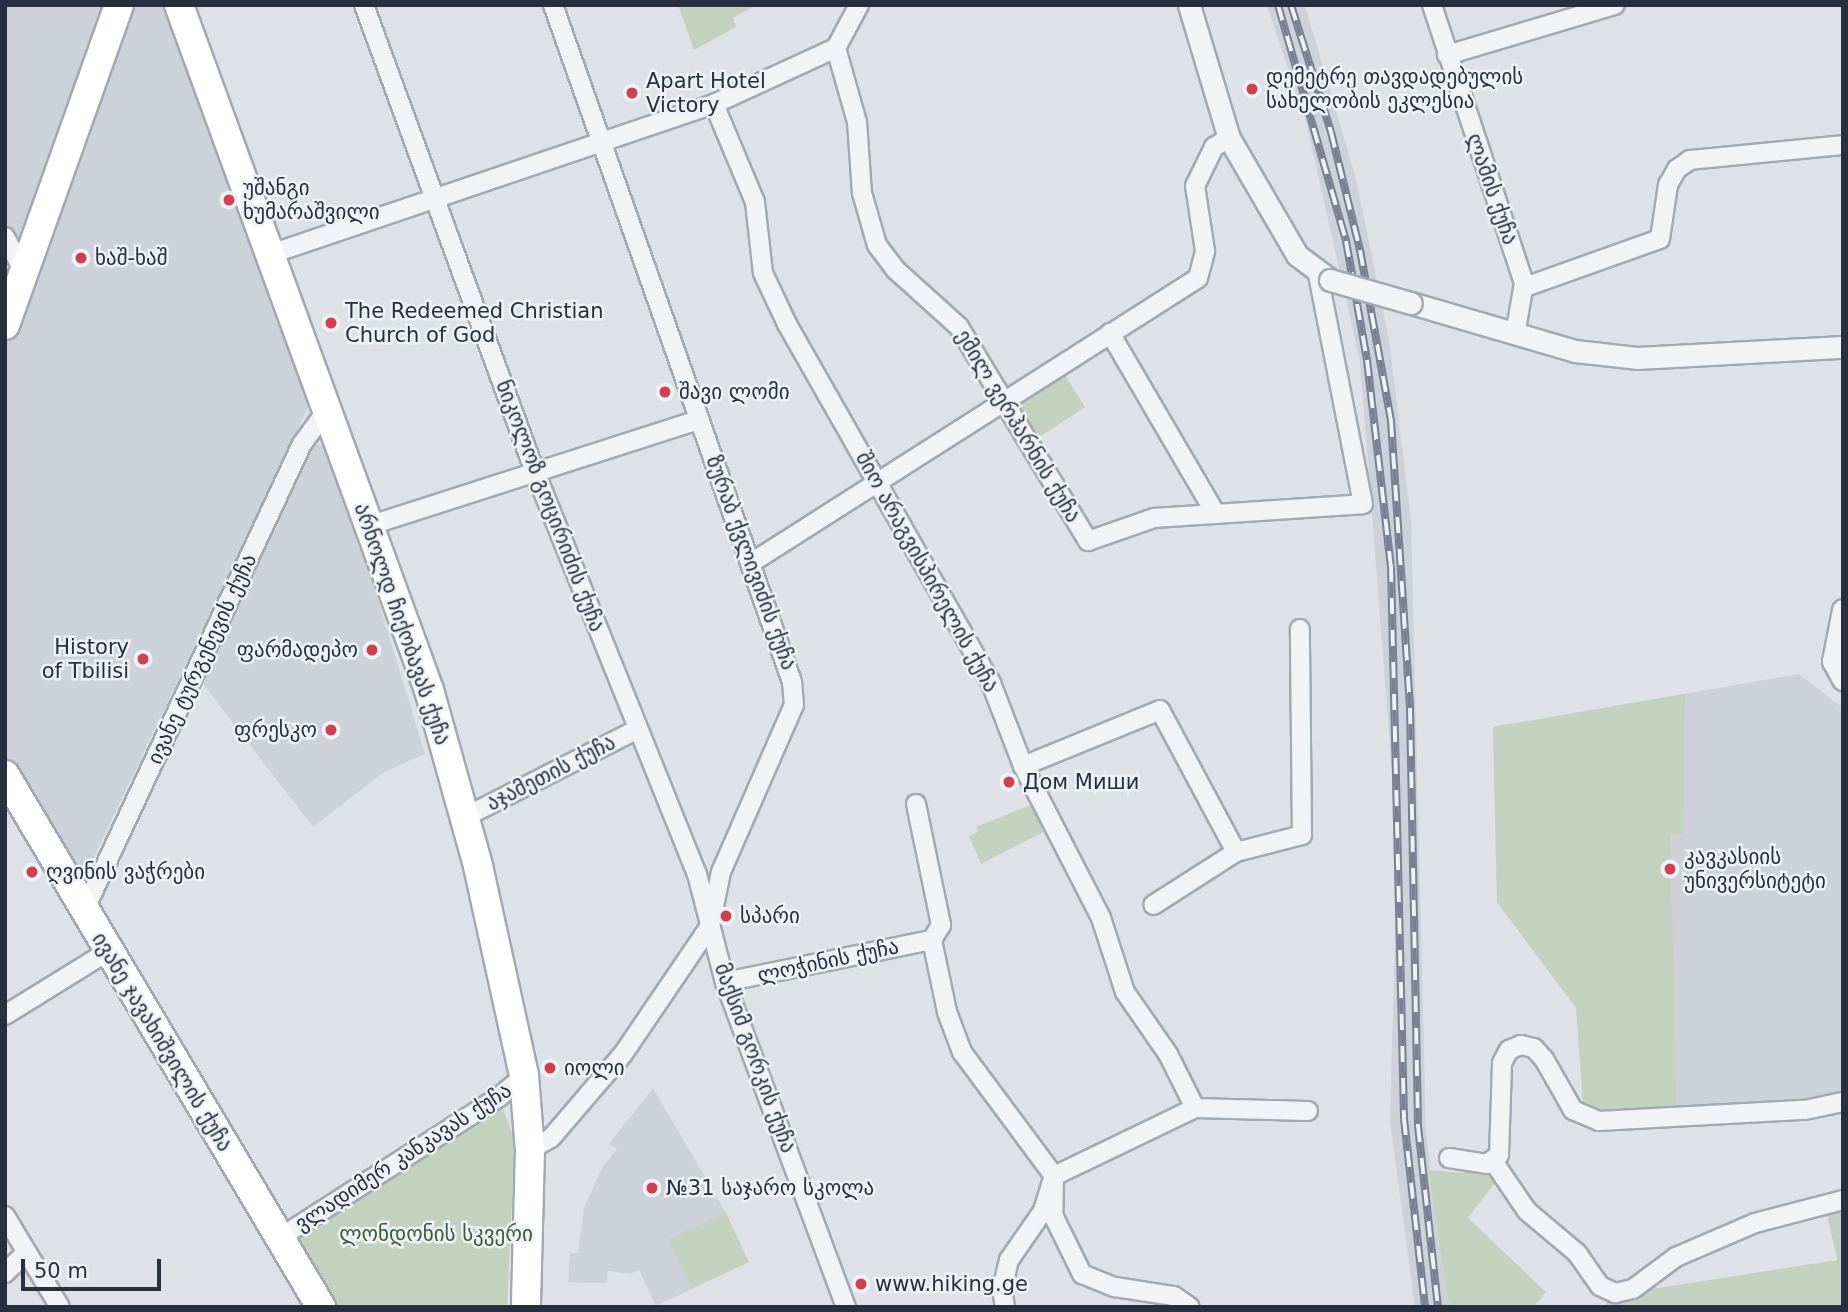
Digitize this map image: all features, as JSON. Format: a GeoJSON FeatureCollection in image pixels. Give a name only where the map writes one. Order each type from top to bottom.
{"type":"FeatureCollection","features":[{"type":"Feature","properties":{"kind":"main road"},"geometry":{"type":"LineString","coordinates":[[5,325],[119,5]]}},
{"type":"Feature","properties":{"kind":"main road","name":"არნოლდ ჩიქობავას ქუჩა"},"geometry":{"type":"LineString","coordinates":[[179,5],[429,690],[465,817],[524,1076],[530,1150],[526,1307]]}},
{"type":"Feature","properties":{"kind":"main road","name":"ივანე ჯავახიშვილის ქუჩა"},"geometry":{"type":"LineString","coordinates":[[5,775],[107,952],[321,1307]]}},
{"type":"Feature","properties":{"kind":"street","name":"ნიკოლოზ გოცირიძის ქუჩა"},"geometry":{"type":"LineString","coordinates":[[364,5],[433,199],[537,474],[697,874],[710,926]]}},
{"type":"Feature","properties":{"kind":"street","name":"ზურაბ ქვლივიძის ქუჩა"},"geometry":{"type":"LineString","coordinates":[[530,1150],[551,1138],[623,1054],[710,926],[721,872],[794,705],[792,682],[553,5]]}},
{"type":"Feature","properties":{"kind":"street"},"geometry":{"type":"LineString","coordinates":[[271,254],[713,104],[836,48],[859,5]]}},
{"type":"Feature","properties":{"kind":"street"},"geometry":{"type":"LineString","coordinates":[[1189,5],[1228,138],[1281,232],[1324,278],[1575,351],[1637,358],[1843,347]]}},
{"type":"Feature","properties":{"kind":"street","name":"ლამის ქუჩა"},"geometry":{"type":"LineString","coordinates":[[1432,5],[1525,287]]}},
{"type":"Feature","properties":{"kind":"street"},"geometry":{"type":"LineString","coordinates":[[1447,55],[1615,5]]}},
{"type":"Feature","properties":{"kind":"street","name":"ემილ ვერჰარნის ქუჩა"},"geometry":{"type":"LineString","coordinates":[[836,48],[857,122],[862,193],[877,244],[896,270],[959,327],[1088,541],[1154,518],[1214,511]]}},
{"type":"Feature","properties":{"kind":"street","name":"შიო არაგვისპირელის ქუჩა"},"geometry":{"type":"LineString","coordinates":[[713,104],[755,202],[763,273],[787,324],[991,683],[1023,766],[1101,918],[1125,992],[1168,1054],[1195,1108]]}},
{"type":"Feature","properties":{"kind":"street"},"geometry":{"type":"LineString","coordinates":[[751,563],[877,479],[1198,278],[1205,251],[1195,186],[1214,147],[1228,138]]}},
{"type":"Feature","properties":{"kind":"street"},"geometry":{"type":"LineString","coordinates":[[1515,335],[1525,287],[1660,239],[1668,185],[1677,169],[1690,160],[1843,145]]}},
{"type":"Feature","properties":{"kind":"street"},"geometry":{"type":"LineString","coordinates":[[5,237],[24,271]]}},
{"type":"Feature","properties":{"kind":"street"},"geometry":{"type":"LineString","coordinates":[[1110,333],[1214,511],[1363,504],[1324,278]]}},
{"type":"Feature","properties":{"kind":"street","name":"ივანე ტურგენევის ქუჩა"},"geometry":{"type":"LineString","coordinates":[[83,911],[302,444],[327,410]]}},
{"type":"Feature","properties":{"kind":"street"},"geometry":{"type":"LineString","coordinates":[[368,526],[699,420]]}},
{"type":"Feature","properties":{"kind":"street"},"geometry":{"type":"LineString","coordinates":[[1843,610],[1834,667],[1843,679]]}},
{"type":"Feature","properties":{"kind":"street"},"geometry":{"type":"LineString","coordinates":[[1153,905],[1236,852],[1302,835],[1300,629]]}},
{"type":"Feature","properties":{"kind":"street"},"geometry":{"type":"LineString","coordinates":[[1023,766],[1160,710],[1236,852]]}},
{"type":"Feature","properties":{"kind":"street","name":"აჯამეთის ქუჩა"},"geometry":{"type":"LineString","coordinates":[[465,817],[638,729]]}},
{"type":"Feature","properties":{"kind":"street"},"geometry":{"type":"LineString","coordinates":[[916,804],[941,925],[932,940],[947,1012],[962,1052],[1054,1176],[1053,1215],[1082,1274],[1115,1287],[1174,1296],[1190,1307]]}},
{"type":"Feature","properties":{"kind":"street","name":"მაქსიმ გორკის ქუჩა"},"geometry":{"type":"LineString","coordinates":[[710,926],[724,982],[846,1307]]}},
{"type":"Feature","properties":{"kind":"street","name":"ლოჭინის ქუჩა"},"geometry":{"type":"LineString","coordinates":[[724,982],[932,940]]}},
{"type":"Feature","properties":{"kind":"street"},"geometry":{"type":"LineString","coordinates":[[5,1016],[107,952]]}},
{"type":"Feature","properties":{"kind":"street"},"geometry":{"type":"LineString","coordinates":[[1449,1157],[1487,1164],[1499,1155],[1502,1063],[1509,1050],[1521,1045],[1534,1048],[1544,1059],[1573,1110],[1599,1121],[1805,1110],[1843,1102]]}},
{"type":"Feature","properties":{"kind":"street","name":"ვლადიმერ კანკავას ქუჩა"},"geometry":{"type":"LineString","coordinates":[[281,1237],[499,1097],[524,1076]]}},
{"type":"Feature","properties":{"kind":"street"},"geometry":{"type":"LineString","coordinates":[[1005,1307],[1002,1290],[1009,1260],[1043,1211],[1054,1176],[1195,1108],[1308,1111]]}},
{"type":"Feature","properties":{"kind":"street"},"geometry":{"type":"LineString","coordinates":[[1493,1161],[1527,1211],[1577,1253],[1601,1286],[1615,1293],[1633,1289],[1676,1257],[1755,1223],[1843,1200]]}},
{"type":"Feature","properties":{"kind":"street"},"geometry":{"type":"LineString","coordinates":[[5,1216],[61,1307]]}},
{"type":"Feature","properties":{"kind":"street"},"geometry":{"type":"LineString","coordinates":[[5,1273],[27,1252]]}},
{"type":"Feature","properties":{"kind":"shaded area"},"geometry":{"type":"Polygon","coordinates":[[[5,5],[113,5],[26,242],[16,241],[5,220],[5,5]]]}},
{"type":"Feature","properties":{"kind":"shaded area"},"geometry":{"type":"Polygon","coordinates":[[[125,5],[167,5],[309,390],[309,405],[86,874],[80,878],[71,873],[5,759],[5,336],[125,5]]]}},
{"type":"Feature","properties":{"kind":"shaded area"},"geometry":{"type":"Polygon","coordinates":[[[1267,5],[1304,5],[1356,179],[1389,340],[1411,519],[1426,1134],[1449,1307],[1415,1307],[1390,1122],[1395,935],[1392,770],[1360,361],[1306,122],[1267,5]]]}},
{"type":"Feature","properties":{"kind":"shaded area"},"geometry":{"type":"Polygon","coordinates":[[[319,444],[332,450],[425,754],[384,772],[313,827],[200,680],[303,454],[319,444]]]}},
{"type":"Feature","properties":{"kind":"shaded area","name":"კავკასიის უნივერსიტეტი"},"geometry":{"type":"Polygon","coordinates":[[[1799,674],[1843,708],[1843,1093],[1821,1102],[1584,1115],[1576,1008],[1497,902],[1493,727],[1799,674]]]}},
{"type":"Feature","properties":{"kind":"shaded area","name":"№31 საჯარო სკოლა"},"geometry":{"type":"Polygon","coordinates":[[[653,1088],[726,1213],[749,1262],[656,1306],[639,1270],[631,1274],[608,1271],[607,1283],[568,1282],[570,1253],[578,1253],[584,1208],[602,1168],[617,1149],[609,1144],[653,1088]]]}},
{"type":"Feature","properties":{"kind":"green space"},"geometry":{"type":"Polygon","coordinates":[[[678,5],[756,5],[733,18],[736,27],[694,50],[678,5]]]}},
{"type":"Feature","properties":{"kind":"green space"},"geometry":{"type":"Polygon","coordinates":[[[1062,371],[1085,407],[1038,438],[1014,402],[1062,371]]]}},
{"type":"Feature","properties":{"kind":"green space"},"geometry":{"type":"Polygon","coordinates":[[[1685,694],[1684,833],[1670,835],[1677,1111],[1584,1115],[1576,1008],[1497,902],[1493,727],[1685,694]]]}},
{"type":"Feature","properties":{"kind":"green space"},"geometry":{"type":"Polygon","coordinates":[[[1033,804],[1045,831],[981,864],[969,836],[978,832],[976,827],[1033,804]]]}},
{"type":"Feature","properties":{"kind":"green space","name":"ლონდონის სკვერი"},"geometry":{"type":"Polygon","coordinates":[[[503,1109],[515,1141],[507,1307],[330,1307],[291,1239],[503,1109]]]}},
{"type":"Feature","properties":{"kind":"green space"},"geometry":{"type":"Polygon","coordinates":[[[1475,1158],[1498,1179],[1468,1218],[1546,1292],[1534,1307],[1449,1307],[1429,1170],[1464,1173],[1475,1158]]]}},
{"type":"Feature","properties":{"kind":"green space"},"geometry":{"type":"Polygon","coordinates":[[[1843,1211],[1843,1307],[1606,1307],[1606,1299],[1639,1291],[1837,1260],[1827,1214],[1843,1211]]]}},
{"type":"Feature","properties":{"kind":"green space"},"geometry":{"type":"Polygon","coordinates":[[[726,1213],[749,1262],[691,1289],[668,1240],[726,1213]]]}},
{"type":"Feature","properties":{"kind":"railway"},"geometry":{"type":"LineString","coordinates":[[1278,5],[1346,241],[1367,360],[1391,566],[1404,1119],[1425,1307]]}},
{"type":"Feature","properties":{"kind":"railway"},"geometry":{"type":"LineString","coordinates":[[1291,5],[1331,132],[1360,250],[1391,421],[1410,708],[1418,1126],[1438,1307]]}},
{"type":"Feature","properties":{"kind":"place","name":"დემეტრე თავდადებულის სახელობის ეკლესია"},"geometry":{"type":"Point","coordinates":[1252,89]}},
{"type":"Feature","properties":{"kind":"place","name":"Apart Hotel Victory"},"geometry":{"type":"Point","coordinates":[632,93]}},
{"type":"Feature","properties":{"kind":"place","name":"უშანგი ხუმარაშვილი"},"geometry":{"type":"Point","coordinates":[229,200]}},
{"type":"Feature","properties":{"kind":"place","name":"ხაშ-ხაშ"},"geometry":{"type":"Point","coordinates":[81,258]}},
{"type":"Feature","properties":{"kind":"place","name":"The Redeemed Christian Church of God"},"geometry":{"type":"Point","coordinates":[331,323]}},
{"type":"Feature","properties":{"kind":"place","name":"შავი ლომი"},"geometry":{"type":"Point","coordinates":[665,392]}},
{"type":"Feature","properties":{"kind":"place","name":"ფარმადეპო"},"geometry":{"type":"Point","coordinates":[372,650]}},
{"type":"Feature","properties":{"kind":"place","name":"History of Tbilisi"},"geometry":{"type":"Point","coordinates":[143,659]}},
{"type":"Feature","properties":{"kind":"place","name":"ფრესკო"},"geometry":{"type":"Point","coordinates":[331,730]}},
{"type":"Feature","properties":{"kind":"place","name":"Дом Миши"},"geometry":{"type":"Point","coordinates":[1009,782]}},
{"type":"Feature","properties":{"kind":"place","name":"კავკასიის უნივერსიტეტი"},"geometry":{"type":"Point","coordinates":[1670,869]}},
{"type":"Feature","properties":{"kind":"place","name":"ღვინის ვაჭრები"},"geometry":{"type":"Point","coordinates":[32,872]}},
{"type":"Feature","properties":{"kind":"place","name":"სპარი"},"geometry":{"type":"Point","coordinates":[726,916]}},
{"type":"Feature","properties":{"kind":"place","name":"იოლი"},"geometry":{"type":"Point","coordinates":[550,1068]}},
{"type":"Feature","properties":{"kind":"place","name":"№31 საჯარო სკოლა"},"geometry":{"type":"Point","coordinates":[652,1188]}},
{"type":"Feature","properties":{"kind":"place","name":"www.hiking.ge"},"geometry":{"type":"Point","coordinates":[861,1284]}}]}
